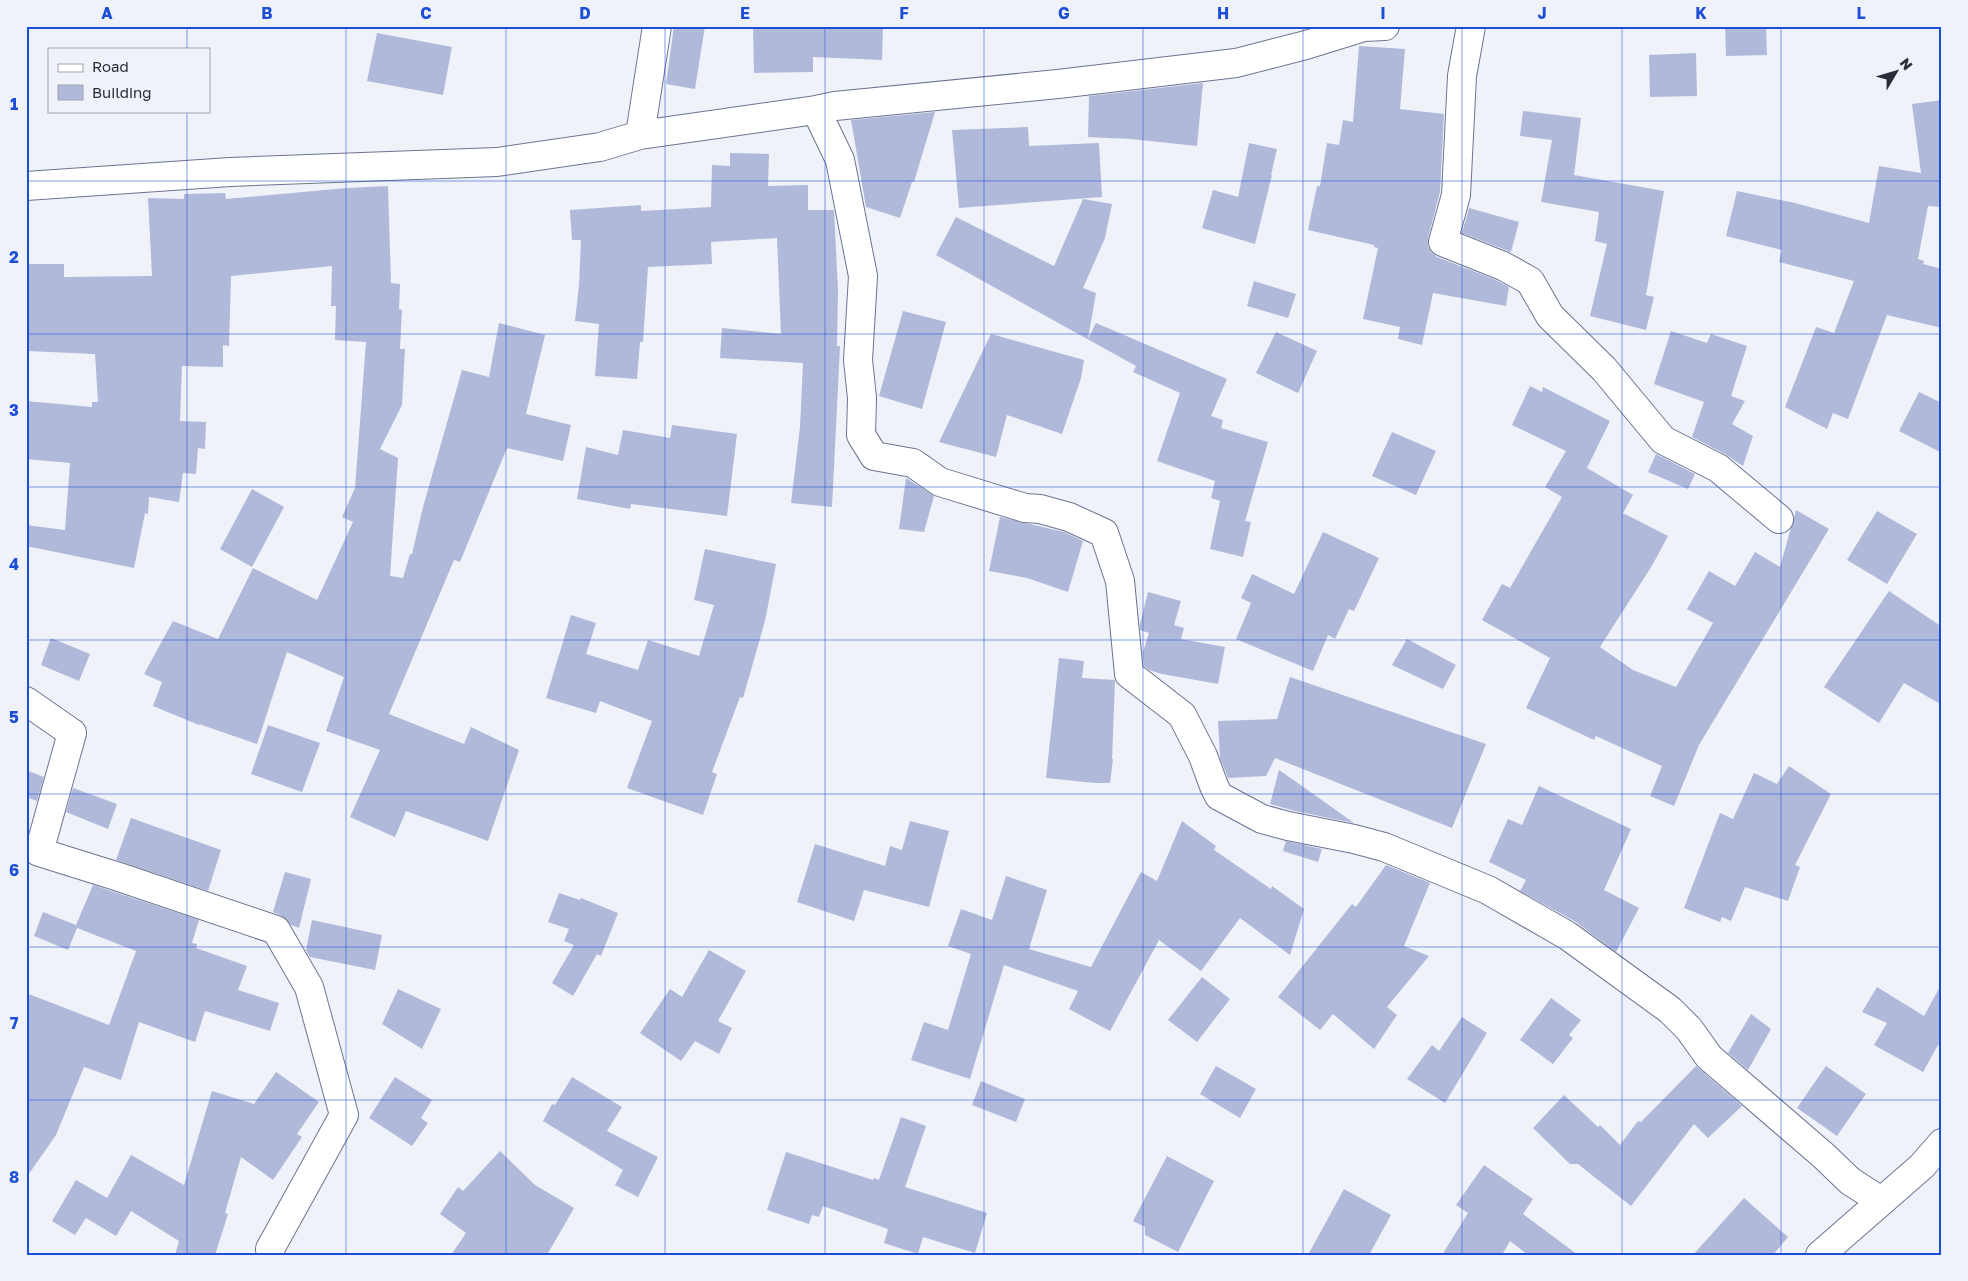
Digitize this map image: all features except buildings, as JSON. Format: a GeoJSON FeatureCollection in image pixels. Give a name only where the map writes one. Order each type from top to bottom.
{"type":"FeatureCollection","features":[{"type":"Feature","properties":{"kind":"street"},"geometry":{"type":"LineString","coordinates":[[640,135],[657,26]]}},
{"type":"Feature","properties":{"kind":"street"},"geometry":{"type":"LineString","coordinates":[[26,186],[230,172],[497,162],[600,148],[640,135],[835,106],[1058,84],[1236,62],[1306,45],[1364,27],[1386,26]]}},
{"type":"Feature","properties":{"kind":"street"},"geometry":{"type":"LineString","coordinates":[[1471,26],[1462,76],[1456,195],[1443,242],[1503,266],[1530,281],[1550,316],[1604,369],[1663,440],[1718,468],[1779,519]]}},
{"type":"Feature","properties":{"kind":"street"},"geometry":{"type":"LineString","coordinates":[[816,110],[840,160],[863,276],[858,360],[862,398],[861,435],[874,456],[913,463],[940,482],[1025,508],[1040,509],[1069,517],[1104,533],[1120,581],[1129,674],[1182,714],[1220,796],[1262,819],[1384,847],[1488,890],[1568,936],[1670,1010],[1689,1029],[1709,1057],[1824,1156],[1850,1181],[1881,1201]]}},
{"type":"Feature","properties":{"kind":"street"},"geometry":{"type":"LineString","coordinates":[[26,701],[72,733]]}},
{"type":"Feature","properties":{"kind":"street"},"geometry":{"type":"LineString","coordinates":[[26,842],[72,733]]}},
{"type":"Feature","properties":{"kind":"street"},"geometry":{"type":"LineString","coordinates":[[72,733],[40,852],[276,930],[309,986],[344,1115],[270,1249]]}},
{"type":"Feature","properties":{"kind":"street"},"geometry":{"type":"LineString","coordinates":[[1820,1255],[1922,1166],[1942,1143]]}}]}
